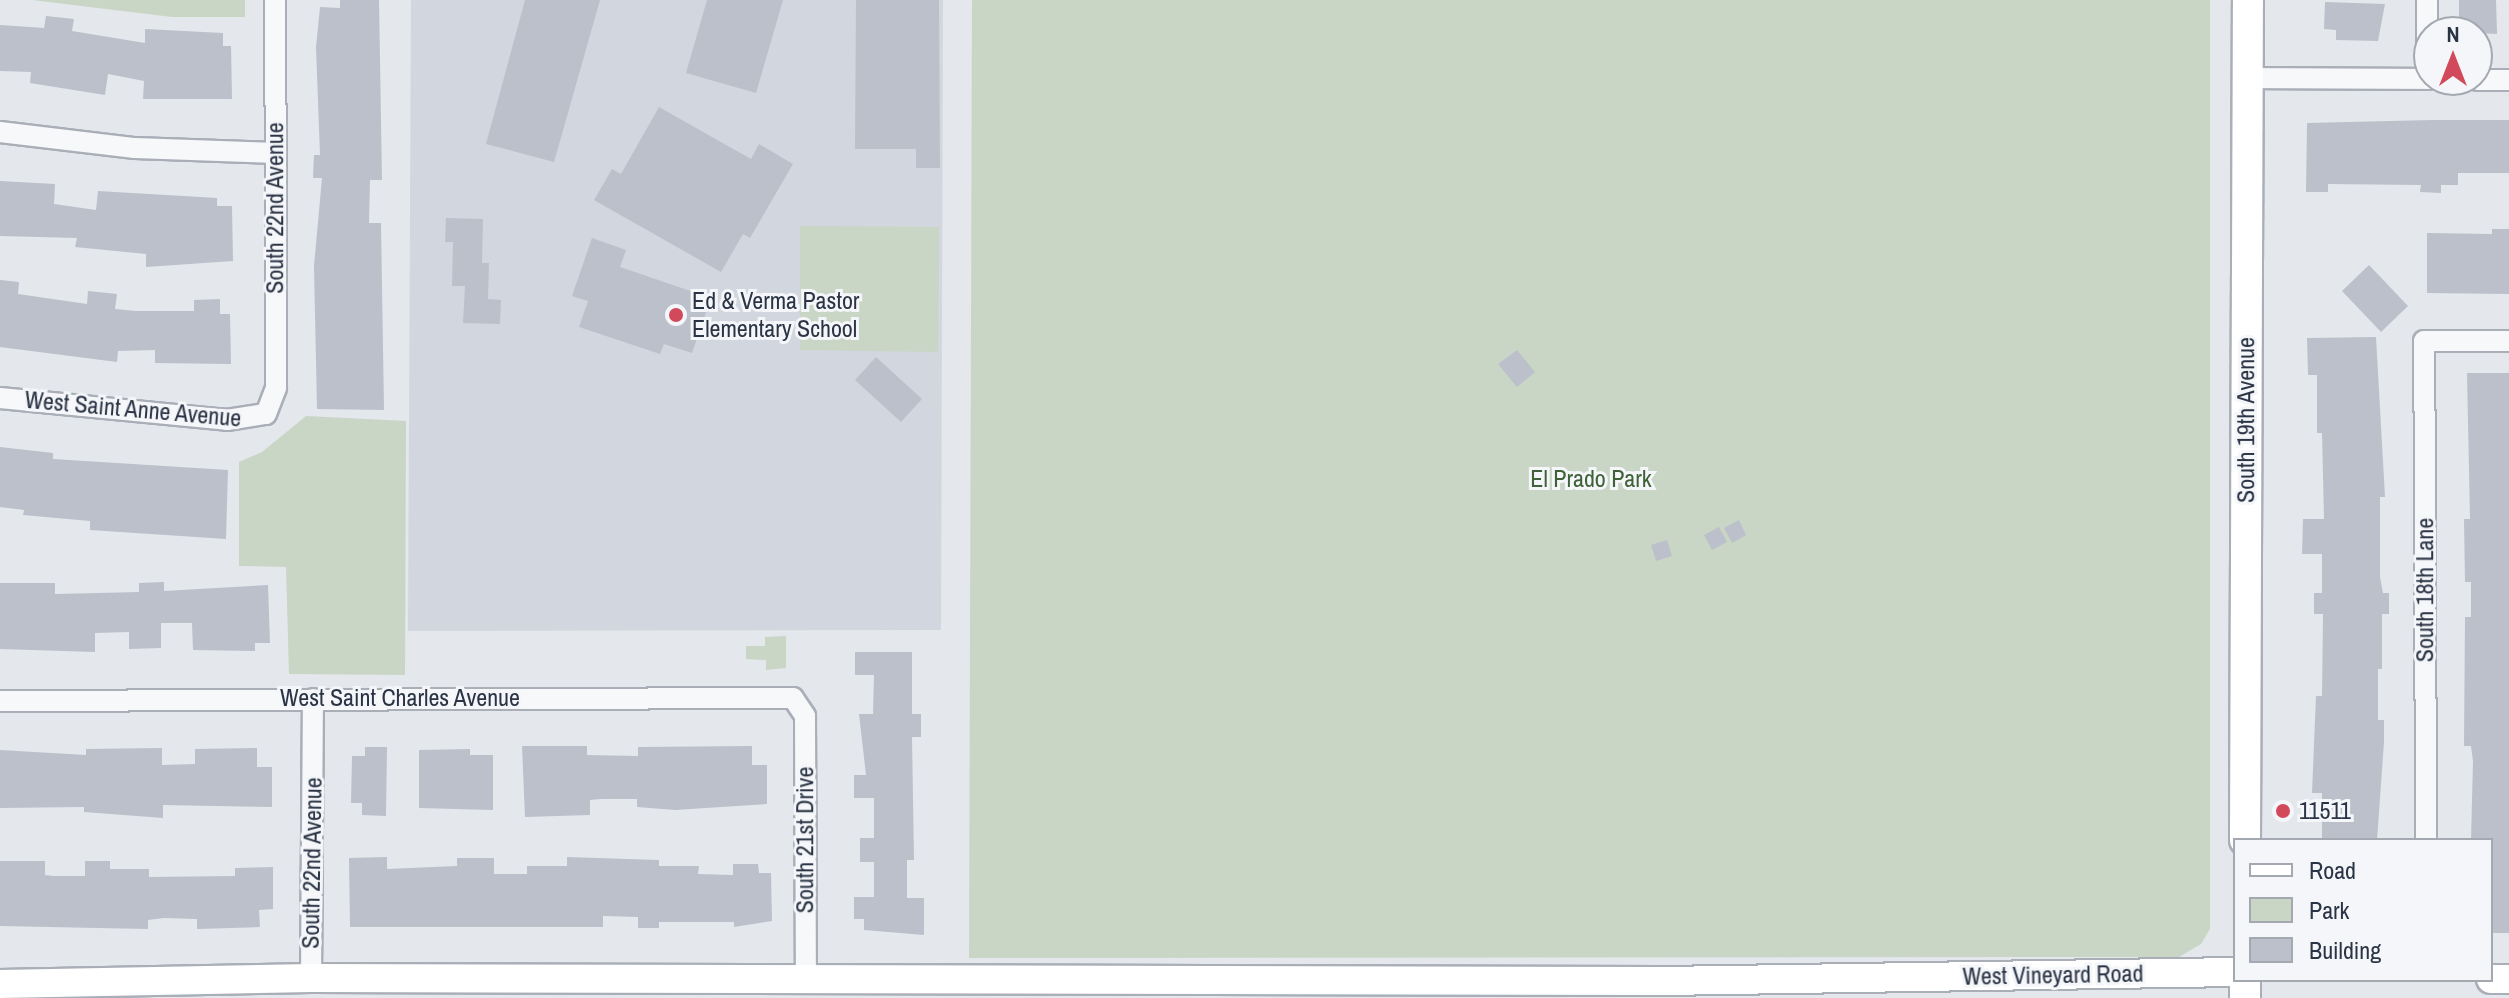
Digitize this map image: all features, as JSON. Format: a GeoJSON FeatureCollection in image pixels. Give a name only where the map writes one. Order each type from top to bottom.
{"type":"FeatureCollection","features":[{"type":"Feature","properties":{"kind":"main road","name":"South 19th Avenue"},"geometry":{"type":"LineString","coordinates":[[2245,838],[2248,0]]}},
{"type":"Feature","properties":{"kind":"street","name":"South 22nd Avenue"},"geometry":{"type":"LineString","coordinates":[[266,414],[276,388],[275,0]]}},
{"type":"Feature","properties":{"kind":"street"},"geometry":{"type":"LineString","coordinates":[[2248,78],[2413,79]]}},
{"type":"Feature","properties":{"kind":"street"},"geometry":{"type":"LineString","coordinates":[[0,132],[135,148],[276,153]]}},
{"type":"Feature","properties":{"kind":"street","name":"South 18th Lane"},"geometry":{"type":"LineString","coordinates":[[2426,838],[2424,341],[2509,341]]}},
{"type":"Feature","properties":{"kind":"street","name":"West Saint Anne Avenue"},"geometry":{"type":"LineString","coordinates":[[0,398],[212,419],[244,420],[266,414]]}},
{"type":"Feature","properties":{"kind":"street","name":"West Saint Charles Avenue"},"geometry":{"type":"LineString","coordinates":[[0,701],[777,696],[799,701]]}},
{"type":"Feature","properties":{"kind":"street","name":"South 22nd Avenue"},"geometry":{"type":"LineString","coordinates":[[311,978],[313,699]]}},
{"type":"Feature","properties":{"kind":"street","name":"South 21st Drive"},"geometry":{"type":"LineString","coordinates":[[788,986],[805,716],[799,701]]}},
{"type":"Feature","properties":{"kind":"street","name":"West Vineyard Road"},"geometry":{"type":"LineString","coordinates":[[0,984],[192,989],[311,978],[1294,991],[1757,989],[2233,972]]}},
{"type":"Feature","properties":{"kind":"shaded area","name":"Ed & Verma Pastor Elementary School"},"geometry":{"type":"Polygon","coordinates":[[[411,0],[943,0],[941,630],[408,631],[411,0]]]}},
{"type":"Feature","properties":{"kind":"green space"},"geometry":{"type":"Polygon","coordinates":[[[32,0],[245,0],[245,17],[172,17],[32,0]]]}},
{"type":"Feature","properties":{"kind":"green space","name":"El Prado Park"},"geometry":{"type":"Polygon","coordinates":[[[972,0],[2210,0],[2210,929],[2201,944],[2179,957],[969,958],[972,0]]]}},
{"type":"Feature","properties":{"kind":"green space"},"geometry":{"type":"Polygon","coordinates":[[[800,226],[939,227],[938,352],[800,350],[800,226]]]}},
{"type":"Feature","properties":{"kind":"green space"},"geometry":{"type":"Polygon","coordinates":[[[306,416],[406,421],[405,675],[289,674],[286,567],[239,566],[239,462],[262,452],[306,416]]]}},
{"type":"Feature","properties":{"kind":"green space"},"geometry":{"type":"Polygon","coordinates":[[[786,636],[786,668],[766,670],[766,660],[746,659],[746,646],[765,646],[765,637],[786,636]]]}},
{"type":"Feature","properties":{"kind":"building"},"geometry":{"type":"Polygon","coordinates":[[[340,0],[379,0],[382,180],[370,180],[369,223],[381,223],[384,410],[317,409],[314,266],[322,178],[313,178],[314,155],[320,155],[316,47],[320,7],[340,8],[340,0]]]}},
{"type":"Feature","properties":{"kind":"building"},"geometry":{"type":"Polygon","coordinates":[[[525,0],[600,0],[554,162],[486,144],[525,0]]]}},
{"type":"Feature","properties":{"kind":"building"},"geometry":{"type":"Polygon","coordinates":[[[707,0],[783,0],[756,93],[686,73],[707,0]]]}},
{"type":"Feature","properties":{"kind":"building"},"geometry":{"type":"Polygon","coordinates":[[[856,0],[939,0],[940,168],[916,168],[916,149],[855,149],[856,0]]]}},
{"type":"Feature","properties":{"kind":"building"},"geometry":{"type":"Polygon","coordinates":[[[2459,0],[2496,0],[2497,34],[2493,34],[2493,16],[2459,16],[2459,0]]]}},
{"type":"Feature","properties":{"kind":"building"},"geometry":{"type":"Polygon","coordinates":[[[2325,2],[2385,4],[2378,41],[2336,40],[2336,30],[2324,29],[2325,2]]]}},
{"type":"Feature","properties":{"kind":"building"},"geometry":{"type":"Polygon","coordinates":[[[46,16],[74,19],[72,31],[145,43],[145,29],[223,33],[223,46],[231,46],[232,99],[143,99],[144,81],[108,74],[105,95],[30,83],[31,72],[0,71],[0,25],[44,28],[46,16]]]}},
{"type":"Feature","properties":{"kind":"building"},"geometry":{"type":"Polygon","coordinates":[[[659,107],[751,159],[759,144],[793,164],[750,238],[743,234],[721,272],[594,200],[612,169],[621,174],[659,107]]]}},
{"type":"Feature","properties":{"kind":"building"},"geometry":{"type":"Polygon","coordinates":[[[2509,120],[2509,173],[2458,173],[2458,185],[2441,185],[2441,193],[2420,192],[2421,185],[2328,184],[2328,192],[2306,192],[2307,123],[2509,120]]]}},
{"type":"Feature","properties":{"kind":"building"},"geometry":{"type":"Polygon","coordinates":[[[0,181],[55,184],[54,204],[96,210],[98,191],[217,198],[217,206],[232,206],[233,261],[146,267],[146,254],[75,247],[77,238],[0,236],[0,181]]]}},
{"type":"Feature","properties":{"kind":"building"},"geometry":{"type":"Polygon","coordinates":[[[446,218],[483,219],[482,263],[489,263],[488,299],[501,300],[500,324],[463,323],[465,286],[452,286],[453,242],[445,242],[446,218]]]}},
{"type":"Feature","properties":{"kind":"building"},"geometry":{"type":"Polygon","coordinates":[[[2492,229],[2509,229],[2509,294],[2427,293],[2427,233],[2492,234],[2492,229]]]}},
{"type":"Feature","properties":{"kind":"building"},"geometry":{"type":"Polygon","coordinates":[[[592,238],[626,250],[620,267],[711,298],[692,353],[664,344],[660,354],[579,327],[588,301],[572,296],[592,238]]]}},
{"type":"Feature","properties":{"kind":"building"},"geometry":{"type":"Polygon","coordinates":[[[2369,265],[2408,306],[2381,332],[2342,291],[2369,265]]]}},
{"type":"Feature","properties":{"kind":"building"},"geometry":{"type":"Polygon","coordinates":[[[0,280],[19,282],[18,294],[87,304],[88,291],[117,294],[115,309],[136,311],[194,311],[194,300],[220,299],[220,314],[230,314],[231,364],[155,363],[155,350],[118,351],[117,362],[0,347],[0,280]]]}},
{"type":"Feature","properties":{"kind":"building"},"geometry":{"type":"Polygon","coordinates":[[[2376,337],[2385,497],[2380,497],[2380,577],[2383,593],[2389,593],[2389,614],[2382,614],[2382,669],[2378,669],[2378,720],[2384,720],[2384,742],[2377,838],[2322,838],[2322,793],[2312,793],[2316,696],[2322,696],[2323,614],[2314,614],[2314,593],[2322,593],[2322,554],[2302,554],[2303,519],[2324,519],[2322,433],[2317,433],[2317,375],[2308,375],[2307,338],[2376,337]]]}},
{"type":"Feature","properties":{"kind":"building"},"geometry":{"type":"Polygon","coordinates":[[[1517,350],[1535,372],[1517,387],[1498,364],[1517,350]]]}},
{"type":"Feature","properties":{"kind":"building"},"geometry":{"type":"Polygon","coordinates":[[[876,357],[922,399],[901,422],[855,380],[876,357]]]}},
{"type":"Feature","properties":{"kind":"building"},"geometry":{"type":"Polygon","coordinates":[[[2467,373],[2509,373],[2509,933],[2493,933],[2493,838],[2471,838],[2473,761],[2471,746],[2464,746],[2465,617],[2471,617],[2471,582],[2465,582],[2464,519],[2470,519],[2467,373]]]}},
{"type":"Feature","properties":{"kind":"building"},"geometry":{"type":"Polygon","coordinates":[[[0,447],[53,453],[53,459],[228,470],[226,539],[90,530],[90,521],[23,515],[24,510],[0,507],[0,447]]]}},
{"type":"Feature","properties":{"kind":"building"},"geometry":{"type":"Polygon","coordinates":[[[1739,520],[1746,535],[1732,543],[1724,528],[1739,520]]]}},
{"type":"Feature","properties":{"kind":"building"},"geometry":{"type":"Polygon","coordinates":[[[1719,527],[1727,542],[1712,550],[1704,535],[1719,527]]]}},
{"type":"Feature","properties":{"kind":"building"},"geometry":{"type":"Polygon","coordinates":[[[1667,540],[1672,556],[1656,561],[1651,545],[1667,540]]]}},
{"type":"Feature","properties":{"kind":"building"},"geometry":{"type":"Polygon","coordinates":[[[164,582],[164,591],[268,585],[270,643],[255,643],[255,651],[193,650],[192,623],[161,623],[161,648],[129,649],[129,632],[95,633],[95,652],[0,649],[0,583],[55,583],[55,594],[139,592],[139,583],[164,582]]]}},
{"type":"Feature","properties":{"kind":"building"},"geometry":{"type":"Polygon","coordinates":[[[855,652],[912,652],[912,714],[921,714],[921,737],[912,737],[914,860],[907,860],[907,898],[924,898],[924,935],[864,930],[864,919],[854,919],[854,897],[874,897],[874,862],[860,862],[860,838],[874,838],[874,798],[854,798],[854,775],[866,775],[859,714],[873,714],[874,675],[855,675],[855,652]]]}},
{"type":"Feature","properties":{"kind":"building"},"geometry":{"type":"Polygon","coordinates":[[[522,746],[587,746],[587,755],[638,756],[638,747],[752,746],[752,765],[767,765],[767,804],[675,810],[637,807],[637,799],[601,799],[590,800],[590,815],[525,817],[522,746]]]}},
{"type":"Feature","properties":{"kind":"building"},"geometry":{"type":"Polygon","coordinates":[[[365,747],[387,747],[386,816],[362,815],[362,803],[351,803],[352,756],[365,756],[365,747]]]}},
{"type":"Feature","properties":{"kind":"building"},"geometry":{"type":"Polygon","coordinates":[[[162,748],[162,765],[195,764],[195,749],[257,748],[257,767],[272,767],[272,807],[163,805],[163,818],[84,812],[84,807],[0,808],[0,750],[86,755],[86,749],[162,748]]]}},
{"type":"Feature","properties":{"kind":"building"},"geometry":{"type":"Polygon","coordinates":[[[470,749],[470,755],[493,755],[493,810],[419,808],[419,750],[470,749]]]}},
{"type":"Feature","properties":{"kind":"building"},"geometry":{"type":"Polygon","coordinates":[[[387,857],[387,869],[457,866],[457,858],[494,858],[494,874],[527,874],[527,866],[567,866],[567,857],[659,860],[659,866],[699,866],[698,874],[733,875],[733,864],[758,864],[759,873],[771,873],[772,921],[734,927],[734,922],[659,922],[659,928],[638,928],[638,917],[603,916],[603,927],[350,927],[349,858],[387,857]]]}},
{"type":"Feature","properties":{"kind":"building"},"geometry":{"type":"Polygon","coordinates":[[[0,861],[45,861],[45,875],[53,876],[85,876],[85,861],[110,861],[110,869],[149,869],[149,877],[235,876],[235,868],[273,867],[273,909],[259,910],[260,927],[197,929],[197,919],[164,918],[148,920],[148,929],[0,926],[0,861]]]}},
{"type":"Feature","properties":{"kind":"place","name":"Ed & Verma Pastor Elementary School"},"geometry":{"type":"Point","coordinates":[676,315]}},
{"type":"Feature","properties":{"kind":"place","name":"11511"},"geometry":{"type":"Point","coordinates":[2283,811]}}]}
